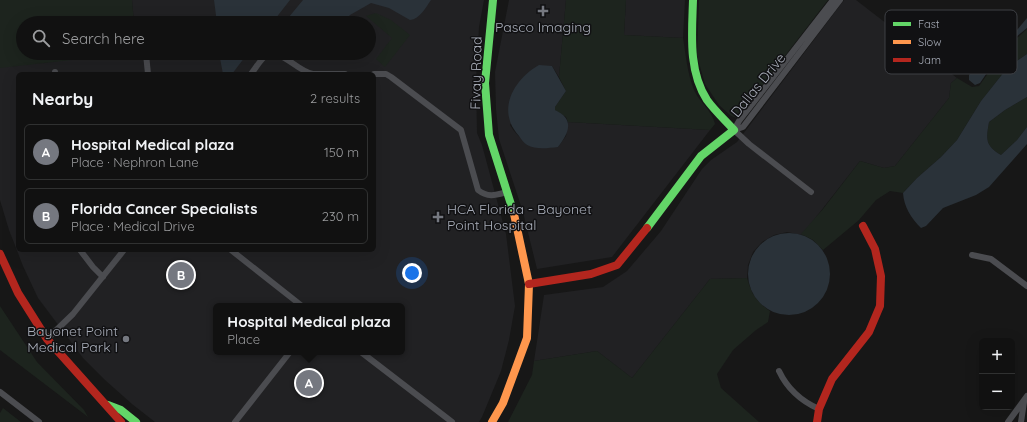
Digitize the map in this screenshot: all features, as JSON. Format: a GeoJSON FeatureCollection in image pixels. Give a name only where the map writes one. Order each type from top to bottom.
{"type":"FeatureCollection","features":[{"type":"Feature","properties":{"kind":"street","name":"Fivay Road"},"geometry":{"type":"LineString","coordinates":[[492,422],[503,402],[527,338],[529,284],[513,210],[489,135],[485,83],[489,34],[494,0]]}},
{"type":"Feature","properties":{"kind":"street"},"geometry":{"type":"LineString","coordinates":[[693,0],[692,59],[705,95],[734,130],[749,144],[811,192]]}},
{"type":"Feature","properties":{"kind":"street","name":"Dallas Drive"},"geometry":{"type":"LineString","coordinates":[[734,130],[739,121],[833,0]]}},
{"type":"Feature","properties":{"kind":"street","name":"Dallas Drive"},"geometry":{"type":"LineString","coordinates":[[734,130],[743,127],[840,0]]}},
{"type":"Feature","properties":{"kind":"street"},"geometry":{"type":"LineString","coordinates":[[147,60],[148,72]]}},
{"type":"Feature","properties":{"kind":"street"},"geometry":{"type":"LineString","coordinates":[[252,72],[262,60]]}},
{"type":"Feature","properties":{"kind":"street"},"geometry":{"type":"LineString","coordinates":[[287,60],[302,71],[306,72]]}},
{"type":"Feature","properties":{"kind":"street"},"geometry":{"type":"LineString","coordinates":[[376,74],[386,74],[391,77],[461,130],[478,190],[491,196],[507,192]]}},
{"type":"Feature","properties":{"kind":"street"},"geometry":{"type":"LineString","coordinates":[[529,284],[591,274],[616,265],[656,216],[701,156],[734,130]]}},
{"type":"Feature","properties":{"kind":"street"},"geometry":{"type":"LineString","coordinates":[[817,422],[819,408],[832,379],[869,332],[880,306],[881,276],[875,249],[863,226]]}},
{"type":"Feature","properties":{"kind":"street"},"geometry":{"type":"LineString","coordinates":[[82,252],[103,277]]}},
{"type":"Feature","properties":{"kind":"street"},"geometry":{"type":"LineString","coordinates":[[47,339],[73,314],[122,252]]}},
{"type":"Feature","properties":{"kind":"street"},"geometry":{"type":"LineString","coordinates":[[234,252],[298,303]]}},
{"type":"Feature","properties":{"kind":"street"},"geometry":{"type":"LineString","coordinates":[[0,254],[18,294],[47,339],[108,404],[121,422]]}},
{"type":"Feature","properties":{"kind":"street"},"geometry":{"type":"LineString","coordinates":[[972,255],[991,259],[1027,286]]}},
{"type":"Feature","properties":{"kind":"street"},"geometry":{"type":"LineString","coordinates":[[235,422],[288,355]]}},
{"type":"Feature","properties":{"kind":"street"},"geometry":{"type":"LineString","coordinates":[[365,355],[452,422]]}},
{"type":"Feature","properties":{"kind":"street"},"geometry":{"type":"LineString","coordinates":[[779,371],[787,386],[808,404],[819,408]]}},
{"type":"Feature","properties":{"kind":"street"},"geometry":{"type":"LineString","coordinates":[[0,393],[39,422]]}},
{"type":"Feature","properties":{"kind":"street"},"geometry":{"type":"LineString","coordinates":[[1008,422],[1026,398]]}},
{"type":"Feature","properties":{"kind":"street"},"geometry":{"type":"LineString","coordinates":[[1021,422],[1026,398]]}},
{"type":"Feature","properties":{"kind":"street"},"geometry":{"type":"LineString","coordinates":[[108,404],[121,410],[136,422]]}},
{"type":"Feature","properties":{"kind":"shaded area"},"geometry":{"type":"Polygon","coordinates":[[[0,0],[132,0],[133,16],[16,16],[16,60],[71,60],[0,68],[0,0]]]}},
{"type":"Feature","properties":{"kind":"shaded area","name":"HCA Florida - Bayonet Point Hospital"},"geometry":{"type":"Polygon","coordinates":[[[132,0],[484,0],[479,27],[476,81],[477,133],[482,145],[506,234],[515,306],[509,340],[501,371],[479,422],[155,422],[105,380],[83,358],[38,298],[18,252],[376,252],[376,72],[16,72],[16,248],[0,200],[0,67],[67,60],[376,60],[376,16],[133,16],[132,0]]]}},
{"type":"Feature","properties":{"kind":"shaded area"},"geometry":{"type":"Polygon","coordinates":[[[214,0],[290,0],[277,16],[216,16],[214,0]]]}},
{"type":"Feature","properties":{"kind":"shaded area"},"geometry":{"type":"Polygon","coordinates":[[[303,0],[431,0],[420,15],[410,20],[389,8],[371,3],[349,16],[290,16],[303,0]]]}},
{"type":"Feature","properties":{"kind":"shaded area"},"geometry":{"type":"Polygon","coordinates":[[[509,0],[566,0],[559,77],[552,66],[510,125],[527,145],[558,147],[566,136],[568,122],[710,130],[612,257],[537,269],[523,212],[499,139],[496,109],[495,72],[509,0]]]}},
{"type":"Feature","properties":{"kind":"shaded area"},"geometry":{"type":"Polygon","coordinates":[[[566,0],[626,0],[624,35],[683,38],[688,71],[694,90],[711,114],[715,124],[710,130],[568,122],[566,117],[555,110],[555,107],[566,91],[559,77],[566,0]]]}},
{"type":"Feature","properties":{"kind":"shaded area"},"geometry":{"type":"Polygon","coordinates":[[[626,0],[685,0],[683,38],[624,35],[626,0]]]}},
{"type":"Feature","properties":{"kind":"shaded area"},"geometry":{"type":"Polygon","coordinates":[[[699,0],[828,0],[737,118],[731,116],[719,105],[705,84],[697,56],[699,0]]]}},
{"type":"Feature","properties":{"kind":"shaded area"},"geometry":{"type":"Polygon","coordinates":[[[844,0],[856,0],[885,22],[885,74],[952,74],[957,78],[951,83],[949,98],[895,166],[884,168],[860,161],[802,235],[787,232],[774,235],[762,242],[753,252],[748,265],[747,278],[710,279],[632,378],[597,351],[534,361],[544,295],[603,287],[627,271],[661,231],[702,169],[711,160],[737,142],[844,0]]]}},
{"type":"Feature","properties":{"kind":"shaded area"},"geometry":{"type":"Polygon","coordinates":[[[376,13],[391,20],[410,35],[385,67],[376,59],[392,38],[376,24],[376,16],[366,16],[376,13]]]}},
{"type":"Feature","properties":{"kind":"shaded area"},"geometry":{"type":"Polygon","coordinates":[[[1027,18],[1027,28],[1017,36],[1017,30],[1027,18]]]}},
{"type":"Feature","properties":{"kind":"shaded area"},"geometry":{"type":"Polygon","coordinates":[[[1027,29],[1027,54],[1017,61],[1017,38],[1027,29]]]}},
{"type":"Feature","properties":{"kind":"shaded area"},"geometry":{"type":"Polygon","coordinates":[[[1027,54],[1027,97],[1005,110],[989,122],[987,138],[989,145],[1001,155],[1017,140],[1027,127],[1027,144],[989,187],[976,195],[943,208],[926,226],[921,228],[909,212],[903,193],[957,140],[981,101],[1002,74],[1017,74],[1017,61],[1027,54]]]}},
{"type":"Feature","properties":{"kind":"shaded area"},"geometry":{"type":"Polygon","coordinates":[[[220,60],[243,60],[234,72],[223,72],[220,60]]]}},
{"type":"Feature","properties":{"kind":"shaded area"},"geometry":{"type":"Polygon","coordinates":[[[539,65],[552,66],[566,91],[555,107],[555,110],[568,122],[565,137],[558,147],[538,148],[527,145],[512,126],[509,116],[508,107],[515,87],[530,71],[539,65]]]}},
{"type":"Feature","properties":{"kind":"shaded area"},"geometry":{"type":"Polygon","coordinates":[[[986,74],[980,83],[975,85],[969,80],[969,75],[986,74]]]}},
{"type":"Feature","properties":{"kind":"shaded area"},"geometry":{"type":"Polygon","coordinates":[[[988,74],[1002,74],[981,101],[957,140],[903,193],[890,191],[876,200],[859,220],[823,250],[813,240],[801,234],[823,209],[860,161],[884,168],[895,166],[949,98],[951,83],[957,78],[972,87],[979,86],[988,74]]]}},
{"type":"Feature","properties":{"kind":"shaded area"},"geometry":{"type":"Polygon","coordinates":[[[1027,97],[1027,127],[1017,140],[1001,155],[989,145],[987,133],[989,122],[1005,110],[1027,97]]]}},
{"type":"Feature","properties":{"kind":"shaded area"},"geometry":{"type":"Polygon","coordinates":[[[781,233],[797,233],[812,240],[823,251],[830,266],[830,282],[827,290],[818,303],[805,312],[797,315],[781,315],[766,308],[755,297],[748,282],[748,266],[755,251],[766,240],[781,233]]]}},
{"type":"Feature","properties":{"kind":"shaded area"},"geometry":{"type":"Polygon","coordinates":[[[747,278],[755,297],[770,311],[768,322],[756,330],[733,350],[717,374],[721,388],[759,422],[508,422],[532,375],[534,361],[597,351],[632,378],[710,279],[747,278]]]}},
{"type":"Feature","properties":{"kind":"shaded area"},"geometry":{"type":"Polygon","coordinates":[[[0,306],[37,362],[84,410],[88,417],[0,350],[0,306]]]}},
{"type":"Feature","properties":{"kind":"shaded area"},"geometry":{"type":"Polygon","coordinates":[[[3,408],[21,422],[0,422],[0,413],[3,408]]]}},
{"type":"Feature","properties":{"kind":"traffic: fast"},"geometry":{"type":"LineString","coordinates":[[493,0],[485,83],[489,135],[514,214]]}},
{"type":"Feature","properties":{"kind":"traffic: fast"},"geometry":{"type":"LineString","coordinates":[[647,228],[701,156],[734,130],[707,100],[697,77],[692,52],[693,0]]}},
{"type":"Feature","properties":{"kind":"traffic: fast"},"geometry":{"type":"LineString","coordinates":[[108,405],[121,410],[136,422]]}},
{"type":"Feature","properties":{"kind":"traffic: slow"},"geometry":{"type":"LineString","coordinates":[[492,422],[503,403],[527,338],[529,284],[514,214]]}},
{"type":"Feature","properties":{"kind":"traffic: jam"},"geometry":{"type":"LineString","coordinates":[[817,422],[819,409],[832,379],[869,332],[880,306],[881,276],[875,249],[863,226]]}},
{"type":"Feature","properties":{"kind":"traffic: jam"},"geometry":{"type":"LineString","coordinates":[[529,284],[591,274],[617,265],[647,228]]}},
{"type":"Feature","properties":{"kind":"traffic: jam"},"geometry":{"type":"LineString","coordinates":[[0,254],[18,293],[47,339],[121,422]]}},
{"type":"Feature","properties":{"kind":"place","name":"Pasco Imaging"},"geometry":{"type":"Point","coordinates":[543,11]}},
{"type":"Feature","properties":{"kind":"place","name":"HCA Florida - Bayonet Point Hospital"},"geometry":{"type":"Point","coordinates":[438,217]}},
{"type":"Feature","properties":{"kind":"place","name":"Florida Cancer Specialists"},"geometry":{"type":"Point","coordinates":[181,275]}},
{"type":"Feature","properties":{"kind":"place","name":"Bayonet Point Medical Park I"},"geometry":{"type":"Point","coordinates":[126,339]}},
{"type":"Feature","properties":{"kind":"place","name":"Hospital Medical plaza"},"geometry":{"type":"Point","coordinates":[309,383]}}]}
